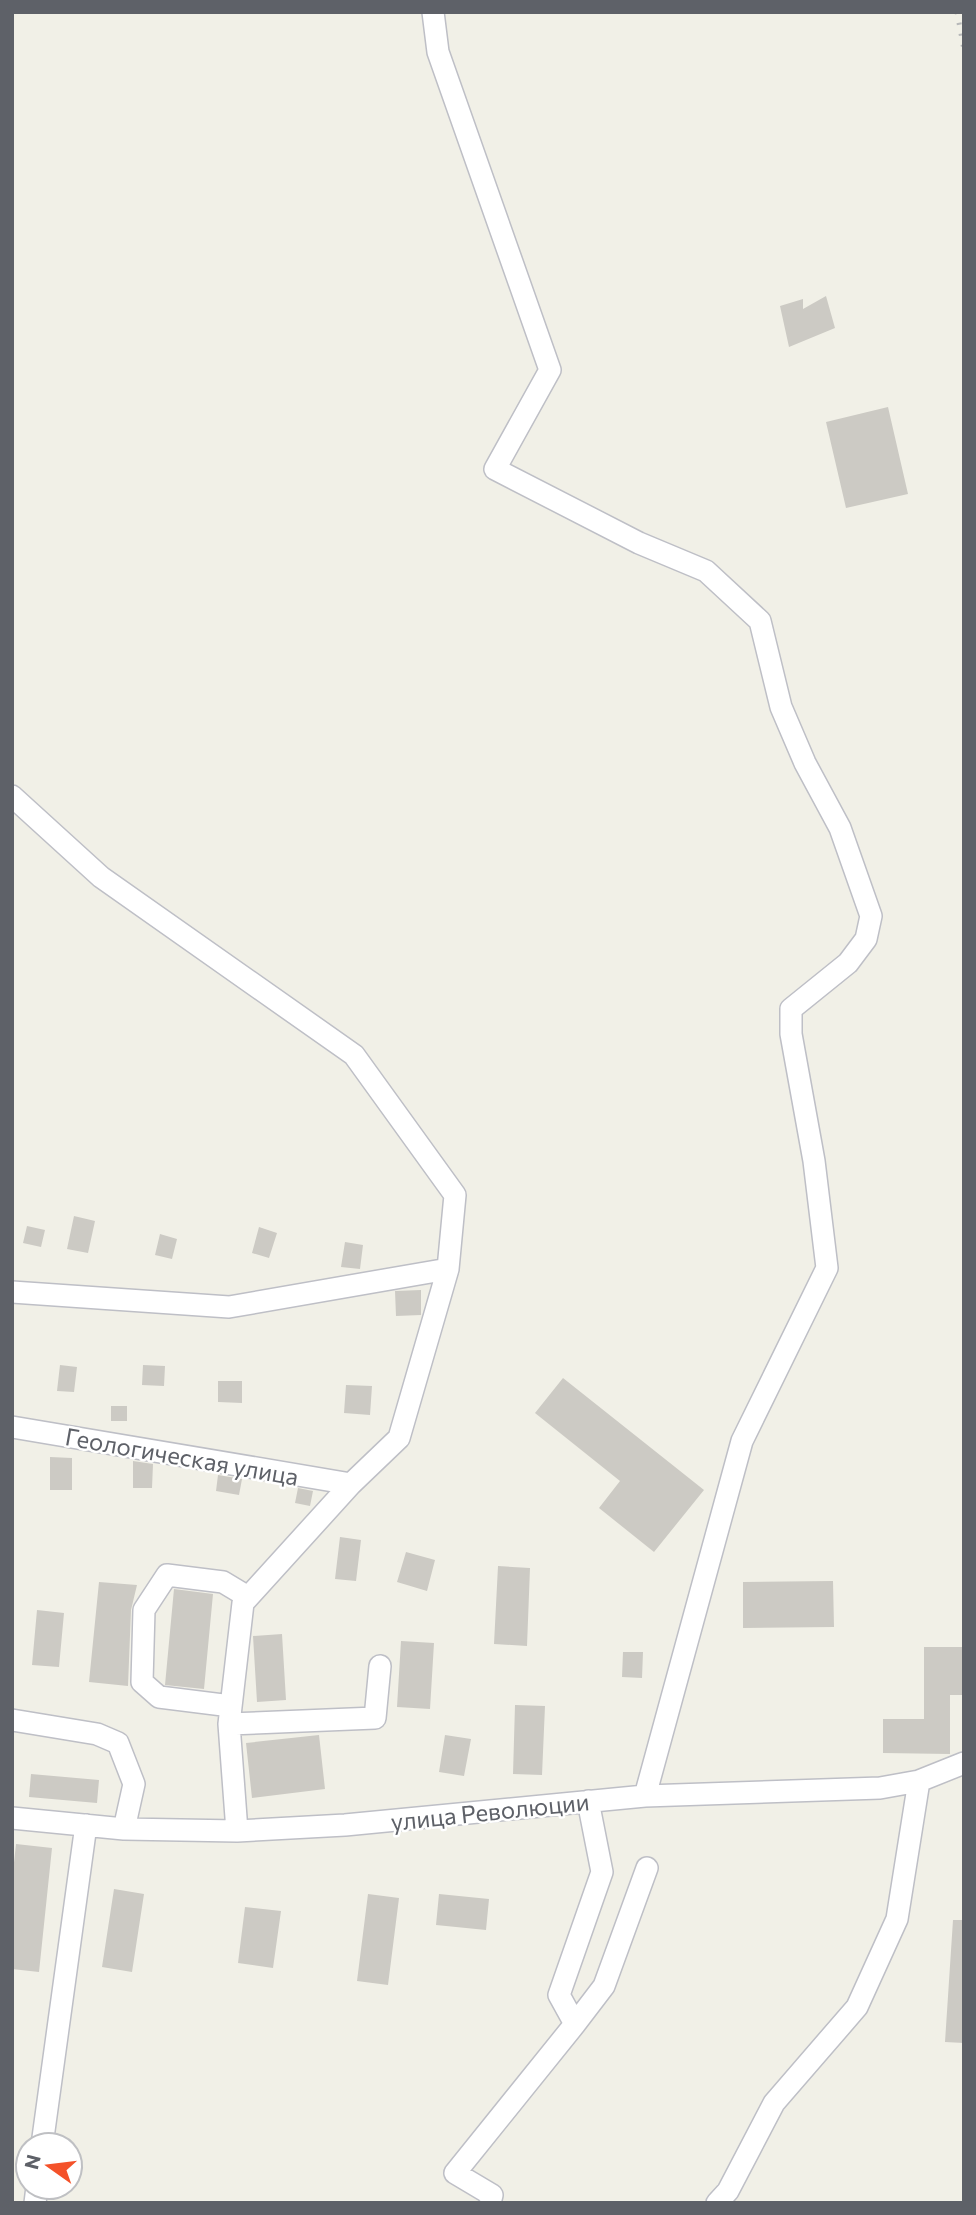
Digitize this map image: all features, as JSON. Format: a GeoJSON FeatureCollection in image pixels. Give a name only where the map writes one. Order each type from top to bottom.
{"type":"FeatureCollection","features":[{"type":"Feature","properties":{"kind":"street"},"geometry":{"type":"LineString","coordinates":[[433,12],[438,52],[550,370],[495,469],[639,543],[706,571],[760,621],[781,707],[805,763],[840,828],[871,916],[866,939],[848,963],[791,1009],[791,1034],[814,1161],[827,1268],[742,1441],[645,1796]]}},
{"type":"Feature","properties":{"kind":"street"},"geometry":{"type":"LineString","coordinates":[[12,796],[101,877],[354,1055],[456,1195],[448,1269],[399,1438],[351,1485],[243,1603],[230,1715],[237,1831]]}},
{"type":"Feature","properties":{"kind":"street"},"geometry":{"type":"LineString","coordinates":[[12,1292],[229,1307],[448,1269]]}},
{"type":"Feature","properties":{"kind":"street","name":"Геологическая улица"},"geometry":{"type":"LineString","coordinates":[[12,1427],[351,1485]]}},
{"type":"Feature","properties":{"kind":"street"},"geometry":{"type":"LineString","coordinates":[[248,1597],[223,1582],[167,1575],[144,1610],[142,1682],[159,1697],[230,1715],[375,1718],[380,1666]]}},
{"type":"Feature","properties":{"kind":"street"},"geometry":{"type":"LineString","coordinates":[[12,1720],[97,1734],[118,1743],[127,1760],[134,1784],[124,1829]]}},
{"type":"Feature","properties":{"kind":"street","name":"улица Революции"},"geometry":{"type":"LineString","coordinates":[[12,1818],[124,1829],[237,1831],[345,1825],[645,1796],[880,1788],[919,1781],[964,1763]]}},
{"type":"Feature","properties":{"kind":"street"},"geometry":{"type":"LineString","coordinates":[[717,2203],[729,2191],[774,2103],[857,2007],[897,1919],[919,1781]]}},
{"type":"Feature","properties":{"kind":"street"},"geometry":{"type":"LineString","coordinates":[[575,2024],[559,1995],[602,1872],[589,1801]]}},
{"type":"Feature","properties":{"kind":"street"},"geometry":{"type":"LineString","coordinates":[[44,2131],[86,1825]]}},
{"type":"Feature","properties":{"kind":"street"},"geometry":{"type":"LineString","coordinates":[[491,2203],[492,2195],[455,2173],[604,1986],[647,1868]]}},
{"type":"Feature","properties":{"kind":"building"},"geometry":{"type":"Polygon","coordinates":[[[826,296],[835,328],[789,347],[780,306],[803,299],[803,309],[826,296]]]}},
{"type":"Feature","properties":{"kind":"building"},"geometry":{"type":"Polygon","coordinates":[[[888,407],[908,494],[846,508],[826,422],[888,407]]]}},
{"type":"Feature","properties":{"kind":"building"},"geometry":{"type":"Polygon","coordinates":[[[74,1216],[95,1221],[88,1253],[67,1249],[74,1216]]]}},
{"type":"Feature","properties":{"kind":"building"},"geometry":{"type":"Polygon","coordinates":[[[27,1226],[45,1230],[41,1247],[23,1243],[27,1226]]]}},
{"type":"Feature","properties":{"kind":"building"},"geometry":{"type":"Polygon","coordinates":[[[259,1227],[277,1233],[269,1258],[252,1253],[259,1227]]]}},
{"type":"Feature","properties":{"kind":"building"},"geometry":{"type":"Polygon","coordinates":[[[160,1234],[177,1239],[172,1259],[155,1255],[160,1234]]]}},
{"type":"Feature","properties":{"kind":"building"},"geometry":{"type":"Polygon","coordinates":[[[345,1242],[363,1245],[360,1269],[341,1267],[345,1242]]]}},
{"type":"Feature","properties":{"kind":"building"},"geometry":{"type":"Polygon","coordinates":[[[421,1290],[421,1315],[396,1316],[395,1291],[421,1290]]]}},
{"type":"Feature","properties":{"kind":"building"},"geometry":{"type":"Polygon","coordinates":[[[60,1365],[77,1367],[74,1392],[57,1391],[60,1365]]]}},
{"type":"Feature","properties":{"kind":"building"},"geometry":{"type":"Polygon","coordinates":[[[143,1365],[165,1366],[164,1386],[142,1385],[143,1365]]]}},
{"type":"Feature","properties":{"kind":"building"},"geometry":{"type":"Polygon","coordinates":[[[563,1378],[704,1490],[654,1552],[599,1508],[620,1481],[535,1413],[563,1378]]]}},
{"type":"Feature","properties":{"kind":"building"},"geometry":{"type":"Polygon","coordinates":[[[218,1381],[242,1381],[242,1403],[218,1402],[218,1381]]]}},
{"type":"Feature","properties":{"kind":"building"},"geometry":{"type":"Polygon","coordinates":[[[346,1385],[372,1386],[370,1415],[344,1413],[346,1385]]]}},
{"type":"Feature","properties":{"kind":"building"},"geometry":{"type":"Polygon","coordinates":[[[111,1406],[127,1406],[127,1421],[111,1421],[111,1406]]]}},
{"type":"Feature","properties":{"kind":"building"},"geometry":{"type":"Polygon","coordinates":[[[50,1457],[72,1458],[72,1490],[50,1490],[50,1457]]]}},
{"type":"Feature","properties":{"kind":"building"},"geometry":{"type":"Polygon","coordinates":[[[133,1461],[153,1464],[152,1488],[133,1488],[133,1461]]]}},
{"type":"Feature","properties":{"kind":"building"},"geometry":{"type":"Polygon","coordinates":[[[218,1475],[242,1479],[239,1495],[216,1491],[218,1475]]]}},
{"type":"Feature","properties":{"kind":"building"},"geometry":{"type":"Polygon","coordinates":[[[298,1488],[313,1491],[310,1506],[295,1503],[298,1488]]]}},
{"type":"Feature","properties":{"kind":"building"},"geometry":{"type":"Polygon","coordinates":[[[340,1537],[361,1540],[356,1581],[335,1579],[340,1537]]]}},
{"type":"Feature","properties":{"kind":"building"},"geometry":{"type":"Polygon","coordinates":[[[406,1552],[435,1560],[427,1591],[397,1582],[406,1552]]]}},
{"type":"Feature","properties":{"kind":"building"},"geometry":{"type":"Polygon","coordinates":[[[498,1566],[530,1568],[527,1646],[494,1644],[498,1566]]]}},
{"type":"Feature","properties":{"kind":"building"},"geometry":{"type":"Polygon","coordinates":[[[833,1581],[834,1627],[743,1628],[743,1582],[833,1581]]]}},
{"type":"Feature","properties":{"kind":"building"},"geometry":{"type":"Polygon","coordinates":[[[99,1582],[137,1585],[131,1610],[128,1686],[89,1682],[99,1582]]]}},
{"type":"Feature","properties":{"kind":"building"},"geometry":{"type":"Polygon","coordinates":[[[174,1589],[213,1594],[204,1689],[165,1685],[174,1589]]]}},
{"type":"Feature","properties":{"kind":"building"},"geometry":{"type":"Polygon","coordinates":[[[37,1610],[64,1613],[59,1667],[32,1665],[37,1610]]]}},
{"type":"Feature","properties":{"kind":"building"},"geometry":{"type":"Polygon","coordinates":[[[282,1634],[286,1700],[257,1702],[253,1636],[282,1634]]]}},
{"type":"Feature","properties":{"kind":"building"},"geometry":{"type":"Polygon","coordinates":[[[401,1641],[434,1643],[430,1709],[397,1707],[401,1641]]]}},
{"type":"Feature","properties":{"kind":"building"},"geometry":{"type":"Polygon","coordinates":[[[924,1647],[964,1647],[964,1695],[950,1695],[950,1754],[883,1753],[883,1719],[924,1719],[924,1647]]]}},
{"type":"Feature","properties":{"kind":"building"},"geometry":{"type":"Polygon","coordinates":[[[623,1652],[643,1652],[642,1678],[622,1677],[623,1652]]]}},
{"type":"Feature","properties":{"kind":"building"},"geometry":{"type":"Polygon","coordinates":[[[515,1705],[545,1706],[542,1775],[513,1774],[515,1705]]]}},
{"type":"Feature","properties":{"kind":"building"},"geometry":{"type":"Polygon","coordinates":[[[319,1735],[325,1789],[252,1798],[246,1743],[319,1735]]]}},
{"type":"Feature","properties":{"kind":"building"},"geometry":{"type":"Polygon","coordinates":[[[445,1735],[471,1739],[464,1776],[439,1772],[445,1735]]]}},
{"type":"Feature","properties":{"kind":"building"},"geometry":{"type":"Polygon","coordinates":[[[31,1774],[99,1780],[97,1803],[29,1797],[31,1774]]]}},
{"type":"Feature","properties":{"kind":"building"},"geometry":{"type":"Polygon","coordinates":[[[16,1844],[52,1848],[39,1972],[12,1969],[12,1881],[16,1844]]]}},
{"type":"Feature","properties":{"kind":"building"},"geometry":{"type":"Polygon","coordinates":[[[114,1889],[144,1894],[132,1972],[102,1967],[114,1889]]]}},
{"type":"Feature","properties":{"kind":"building"},"geometry":{"type":"Polygon","coordinates":[[[368,1894],[399,1898],[388,1985],[357,1981],[368,1894]]]}},
{"type":"Feature","properties":{"kind":"building"},"geometry":{"type":"Polygon","coordinates":[[[439,1894],[489,1899],[486,1930],[436,1925],[439,1894]]]}},
{"type":"Feature","properties":{"kind":"building"},"geometry":{"type":"Polygon","coordinates":[[[245,1907],[281,1911],[273,1968],[238,1963],[245,1907]]]}},
{"type":"Feature","properties":{"kind":"building"},"geometry":{"type":"Polygon","coordinates":[[[953,1920],[964,1920],[964,2043],[945,2042],[953,1920]]]}},
{"type":"Feature","properties":{"kind":"railway"},"geometry":{"type":"LineString","coordinates":[[957,12],[964,50]]}}]}
